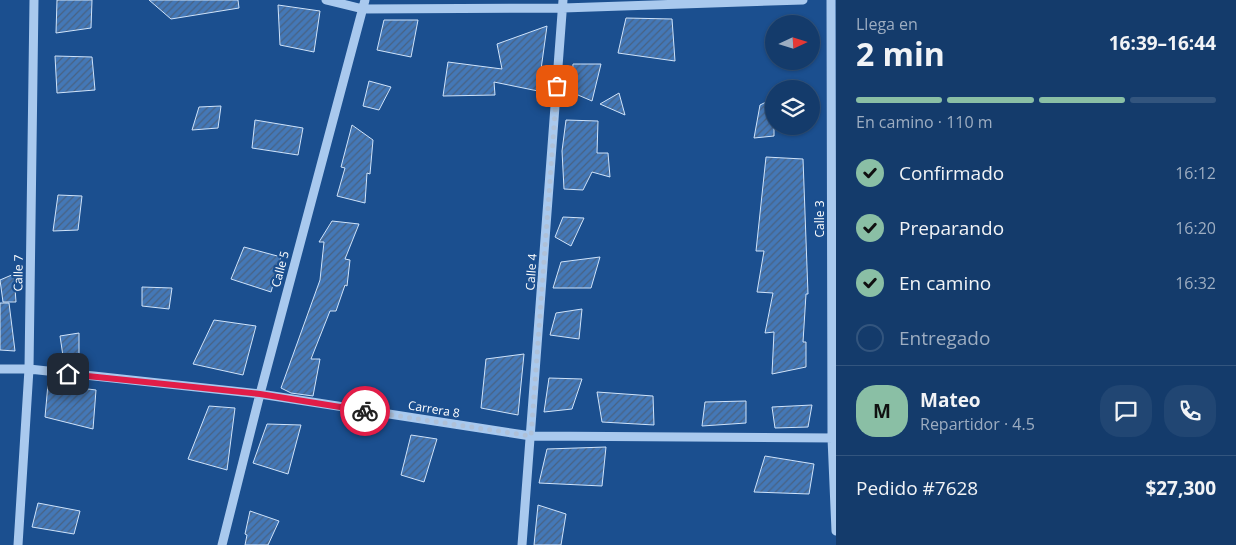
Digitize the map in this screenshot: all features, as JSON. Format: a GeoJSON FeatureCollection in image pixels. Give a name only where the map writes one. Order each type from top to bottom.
{"type":"FeatureCollection","features":[{"type":"Feature","properties":{"kind":"street","name":"Calle 7"},"geometry":{"type":"LineString","coordinates":[[18,545],[29,369],[34,0]]}},
{"type":"Feature","properties":{"kind":"street"},"geometry":{"type":"LineString","coordinates":[[326,0],[364,4],[563,4],[803,0]]}},
{"type":"Feature","properties":{"kind":"street","name":"Calle 3"},"geometry":{"type":"LineString","coordinates":[[831,0],[836,531]]}},
{"type":"Feature","properties":{"kind":"street","name":"Calle 5"},"geometry":{"type":"LineString","coordinates":[[222,545],[260,394],[364,4]]}},
{"type":"Feature","properties":{"kind":"street","name":"Calle 4"},"geometry":{"type":"LineString","coordinates":[[522,545],[563,4]]}},
{"type":"Feature","properties":{"kind":"street","name":"Carrera 8"},"geometry":{"type":"LineString","coordinates":[[0,369],[29,369],[260,394],[531,436],[834,438]]}},
{"type":"Feature","properties":{"kind":"building"},"geometry":{"type":"Polygon","coordinates":[[[57,0],[92,0],[91,28],[56,33],[57,0]]]}},
{"type":"Feature","properties":{"kind":"building"},"geometry":{"type":"Polygon","coordinates":[[[149,0],[238,0],[239,8],[171,19],[149,0]]]}},
{"type":"Feature","properties":{"kind":"building"},"geometry":{"type":"Polygon","coordinates":[[[278,5],[320,11],[314,52],[280,45],[278,5]]]}},
{"type":"Feature","properties":{"kind":"building"},"geometry":{"type":"Polygon","coordinates":[[[626,18],[672,19],[675,61],[618,53],[626,18]]]}},
{"type":"Feature","properties":{"kind":"building"},"geometry":{"type":"Polygon","coordinates":[[[384,20],[418,20],[411,57],[377,50],[384,20]]]}},
{"type":"Feature","properties":{"kind":"building"},"geometry":{"type":"Polygon","coordinates":[[[547,26],[538,91],[494,82],[495,95],[443,96],[448,62],[502,69],[497,44],[547,26]]]}},
{"type":"Feature","properties":{"kind":"building"},"geometry":{"type":"Polygon","coordinates":[[[55,56],[92,57],[95,90],[57,93],[55,56]]]}},
{"type":"Feature","properties":{"kind":"building"},"geometry":{"type":"Polygon","coordinates":[[[573,64],[601,64],[592,101],[571,92],[573,64]]]}},
{"type":"Feature","properties":{"kind":"building"},"geometry":{"type":"Polygon","coordinates":[[[369,81],[391,87],[379,110],[363,106],[369,81]]]}},
{"type":"Feature","properties":{"kind":"building"},"geometry":{"type":"Polygon","coordinates":[[[619,93],[625,115],[600,104],[619,93]]]}},
{"type":"Feature","properties":{"kind":"building"},"geometry":{"type":"Polygon","coordinates":[[[765,102],[765,135],[774,136],[754,138],[760,105],[765,102]]]}},
{"type":"Feature","properties":{"kind":"building"},"geometry":{"type":"Polygon","coordinates":[[[221,106],[218,128],[192,130],[199,107],[221,106]]]}},
{"type":"Feature","properties":{"kind":"building"},"geometry":{"type":"Polygon","coordinates":[[[255,120],[303,128],[298,155],[252,148],[255,120]]]}},
{"type":"Feature","properties":{"kind":"building"},"geometry":{"type":"Polygon","coordinates":[[[566,120],[598,121],[597,153],[608,153],[610,177],[592,172],[583,190],[564,189],[562,151],[566,120]]]}},
{"type":"Feature","properties":{"kind":"building"},"geometry":{"type":"Polygon","coordinates":[[[352,125],[373,140],[370,174],[367,173],[365,203],[337,196],[345,168],[341,167],[352,125]]]}},
{"type":"Feature","properties":{"kind":"building"},"geometry":{"type":"Polygon","coordinates":[[[766,157],[803,159],[808,294],[806,294],[803,342],[806,342],[806,367],[772,374],[774,332],[765,333],[773,293],[757,292],[764,251],[756,251],[766,157]]]}},
{"type":"Feature","properties":{"kind":"building"},"geometry":{"type":"Polygon","coordinates":[[[58,195],[82,196],[78,230],[53,231],[58,195]]]}},
{"type":"Feature","properties":{"kind":"building"},"geometry":{"type":"Polygon","coordinates":[[[563,217],[584,218],[571,246],[555,237],[563,217]]]}},
{"type":"Feature","properties":{"kind":"building"},"geometry":{"type":"Polygon","coordinates":[[[332,221],[359,224],[345,259],[350,260],[347,286],[345,285],[336,311],[330,311],[311,359],[320,359],[313,396],[291,393],[281,388],[320,280],[324,242],[319,242],[332,221]]]}},
{"type":"Feature","properties":{"kind":"building"},"geometry":{"type":"Polygon","coordinates":[[[244,247],[281,257],[271,292],[231,279],[244,247]]]}},
{"type":"Feature","properties":{"kind":"building"},"geometry":{"type":"Polygon","coordinates":[[[600,257],[591,288],[553,288],[561,262],[600,257]]]}},
{"type":"Feature","properties":{"kind":"building"},"geometry":{"type":"Polygon","coordinates":[[[14,274],[16,302],[3,302],[0,280],[14,274]]]}},
{"type":"Feature","properties":{"kind":"building"},"geometry":{"type":"Polygon","coordinates":[[[142,287],[172,288],[169,309],[142,306],[142,287]]]}},
{"type":"Feature","properties":{"kind":"building"},"geometry":{"type":"Polygon","coordinates":[[[0,303],[9,303],[15,351],[0,350],[0,303]]]}},
{"type":"Feature","properties":{"kind":"building"},"geometry":{"type":"Polygon","coordinates":[[[582,309],[579,339],[550,335],[556,313],[582,309]]]}},
{"type":"Feature","properties":{"kind":"building"},"geometry":{"type":"Polygon","coordinates":[[[214,320],[256,326],[243,375],[193,364],[214,320]]]}},
{"type":"Feature","properties":{"kind":"building"},"geometry":{"type":"Polygon","coordinates":[[[79,333],[79,354],[63,356],[60,336],[79,333]]]}},
{"type":"Feature","properties":{"kind":"building"},"geometry":{"type":"Polygon","coordinates":[[[524,354],[518,415],[481,408],[486,359],[524,354]]]}},
{"type":"Feature","properties":{"kind":"building"},"geometry":{"type":"Polygon","coordinates":[[[549,378],[582,379],[572,409],[544,412],[549,378]]]}},
{"type":"Feature","properties":{"kind":"building"},"geometry":{"type":"Polygon","coordinates":[[[48,384],[96,390],[93,429],[45,417],[48,384]]]}},
{"type":"Feature","properties":{"kind":"building"},"geometry":{"type":"Polygon","coordinates":[[[597,392],[653,396],[654,425],[602,422],[597,392]]]}},
{"type":"Feature","properties":{"kind":"building"},"geometry":{"type":"Polygon","coordinates":[[[746,401],[746,423],[702,426],[705,402],[746,401]]]}},
{"type":"Feature","properties":{"kind":"building"},"geometry":{"type":"Polygon","coordinates":[[[812,405],[808,427],[775,428],[772,407],[812,405]]]}},
{"type":"Feature","properties":{"kind":"building"},"geometry":{"type":"Polygon","coordinates":[[[209,406],[235,408],[227,470],[188,459],[209,406]]]}},
{"type":"Feature","properties":{"kind":"building"},"geometry":{"type":"Polygon","coordinates":[[[267,424],[301,425],[288,474],[253,463],[267,424]]]}},
{"type":"Feature","properties":{"kind":"building"},"geometry":{"type":"Polygon","coordinates":[[[411,435],[437,439],[424,482],[401,475],[411,435]]]}},
{"type":"Feature","properties":{"kind":"building"},"geometry":{"type":"Polygon","coordinates":[[[606,447],[602,486],[539,483],[547,449],[606,447]]]}},
{"type":"Feature","properties":{"kind":"building"},"geometry":{"type":"Polygon","coordinates":[[[765,456],[814,464],[809,494],[754,492],[765,456]]]}},
{"type":"Feature","properties":{"kind":"building"},"geometry":{"type":"Polygon","coordinates":[[[38,503],[80,511],[74,534],[32,527],[38,503]]]}},
{"type":"Feature","properties":{"kind":"building"},"geometry":{"type":"Polygon","coordinates":[[[538,505],[566,514],[561,545],[534,545],[538,505]]]}},
{"type":"Feature","properties":{"kind":"building"},"geometry":{"type":"Polygon","coordinates":[[[250,511],[279,521],[268,545],[245,545],[247,535],[245,534],[250,511]]]}},
{"type":"Feature","properties":{"kind":"way so far"},"geometry":{"type":"LineString","coordinates":[[365,411],[531,436],[557,86]]}},
{"type":"Feature","properties":{"kind":"route"},"geometry":{"type":"LineString","coordinates":[[68,374],[260,394],[365,411]]}}]}
